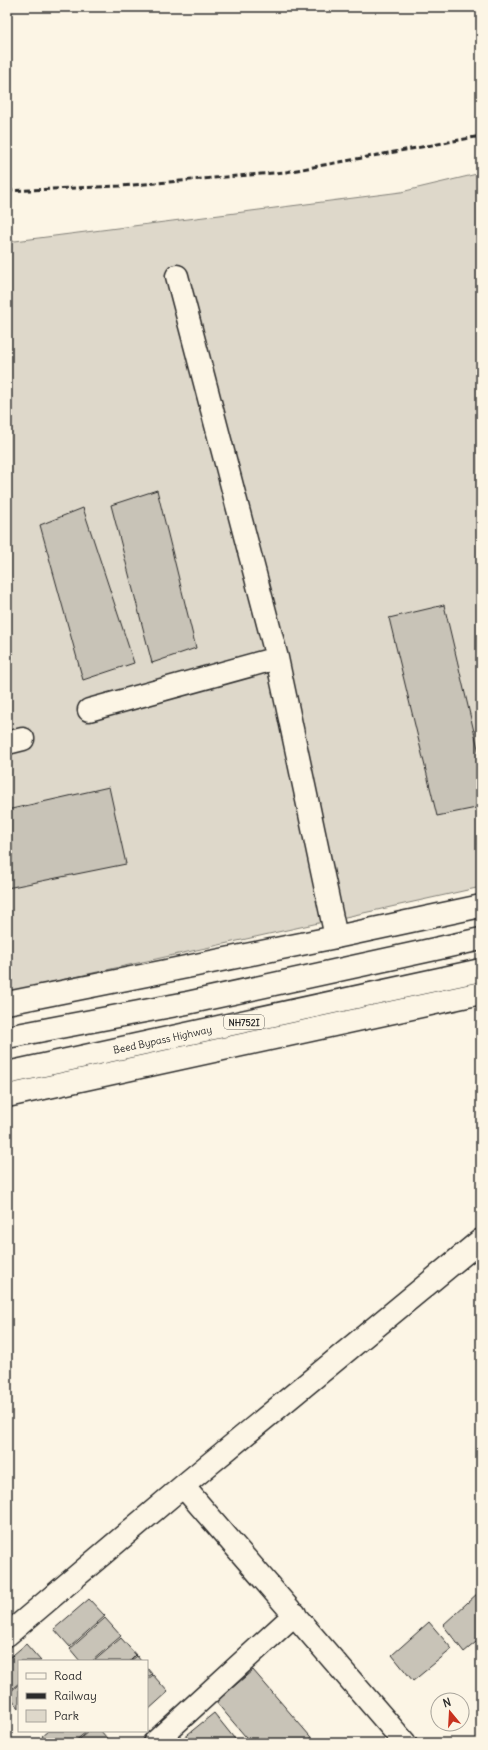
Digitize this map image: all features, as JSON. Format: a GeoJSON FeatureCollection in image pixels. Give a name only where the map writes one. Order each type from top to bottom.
{"type":"FeatureCollection","features":[{"type":"Feature","properties":{"kind":"main road"},"geometry":{"type":"LineString","coordinates":[[177,276],[278,658],[336,937]]}},
{"type":"Feature","properties":{"kind":"main road"},"geometry":{"type":"LineString","coordinates":[[89,710],[278,658]]}},
{"type":"Feature","properties":{"kind":"main road"},"geometry":{"type":"LineString","coordinates":[[7,1003],[336,937],[481,906]]}},
{"type":"Feature","properties":{"kind":"main road"},"geometry":{"type":"LineString","coordinates":[[7,1037],[187,1003],[481,939]]}},
{"type":"Feature","properties":{"kind":"main road","name":"Beed Bypass Highway"},"geometry":{"type":"LineString","coordinates":[[7,1073],[481,970]]}},
{"type":"Feature","properties":{"kind":"main road"},"geometry":{"type":"LineString","coordinates":[[7,1096],[481,993]]}},
{"type":"Feature","properties":{"kind":"main road"},"geometry":{"type":"LineString","coordinates":[[7,1636],[183,1486],[481,1240]]}},
{"type":"Feature","properties":{"kind":"main road"},"geometry":{"type":"LineString","coordinates":[[183,1486],[405,1743]]}},
{"type":"Feature","properties":{"kind":"main road"},"geometry":{"type":"LineString","coordinates":[[154,1743],[295,1614]]}},
{"type":"Feature","properties":{"kind":"green space"},"geometry":{"type":"Polygon","coordinates":[[[481,173],[481,887],[7,992],[7,242],[401,192],[481,173]]]}},
{"type":"Feature","properties":{"kind":"building"},"geometry":{"type":"Polygon","coordinates":[[[157,490],[196,648],[152,663],[111,505],[157,490]]]}},
{"type":"Feature","properties":{"kind":"building"},"geometry":{"type":"Polygon","coordinates":[[[83,508],[134,663],[83,680],[40,525],[83,508]]]}},
{"type":"Feature","properties":{"kind":"building"},"geometry":{"type":"Polygon","coordinates":[[[444,605],[481,761],[481,807],[437,816],[389,618],[444,605]]]}},
{"type":"Feature","properties":{"kind":"building"},"geometry":{"type":"Polygon","coordinates":[[[109,787],[126,864],[7,888],[7,810],[109,787]]]}},
{"type":"Feature","properties":{"kind":"building"},"geometry":{"type":"Polygon","coordinates":[[[479,1592],[481,1594],[481,1638],[464,1652],[443,1625],[479,1592]]]}},
{"type":"Feature","properties":{"kind":"building"},"geometry":{"type":"Polygon","coordinates":[[[89,1599],[105,1616],[70,1647],[54,1629],[89,1599]]]}},
{"type":"Feature","properties":{"kind":"building"},"geometry":{"type":"Polygon","coordinates":[[[105,1618],[121,1636],[93,1660],[79,1660],[70,1649],[105,1618]]]}},
{"type":"Feature","properties":{"kind":"building"},"geometry":{"type":"Polygon","coordinates":[[[429,1622],[452,1649],[413,1681],[392,1655],[429,1622]]]}},
{"type":"Feature","properties":{"kind":"building"},"geometry":{"type":"Polygon","coordinates":[[[121,1638],[136,1655],[131,1660],[95,1660],[121,1638]]]}},
{"type":"Feature","properties":{"kind":"building"},"geometry":{"type":"Polygon","coordinates":[[[26,1644],[40,1660],[18,1660],[18,1684],[7,1693],[7,1660],[26,1644]]]}},
{"type":"Feature","properties":{"kind":"building"},"geometry":{"type":"Polygon","coordinates":[[[137,1656],[140,1660],[132,1660],[137,1656]]]}},
{"type":"Feature","properties":{"kind":"building"},"geometry":{"type":"Polygon","coordinates":[[[148,1669],[152,1674],[148,1677],[148,1669]]]}},
{"type":"Feature","properties":{"kind":"building"},"geometry":{"type":"Polygon","coordinates":[[[253,1670],[316,1743],[251,1743],[216,1702],[253,1670]]]}},
{"type":"Feature","properties":{"kind":"building"},"geometry":{"type":"Polygon","coordinates":[[[153,1675],[168,1692],[148,1710],[148,1679],[153,1675]]]}},
{"type":"Feature","properties":{"kind":"building"},"geometry":{"type":"Polygon","coordinates":[[[18,1685],[18,1707],[8,1694],[18,1685]]]}},
{"type":"Feature","properties":{"kind":"building"},"geometry":{"type":"Polygon","coordinates":[[[214,1713],[238,1743],[177,1743],[214,1713]]]}},
{"type":"Feature","properties":{"kind":"building"},"geometry":{"type":"Polygon","coordinates":[[[47,1732],[86,1732],[73,1743],[48,1743],[42,1736],[47,1732]]]}},
{"type":"Feature","properties":{"kind":"building"},"geometry":{"type":"Polygon","coordinates":[[[88,1732],[102,1732],[111,1743],[75,1743],[88,1732]]]}},
{"type":"Feature","properties":{"kind":"railway"},"geometry":{"type":"LineString","coordinates":[[7,191],[120,186],[286,172],[481,136]]}}]}
